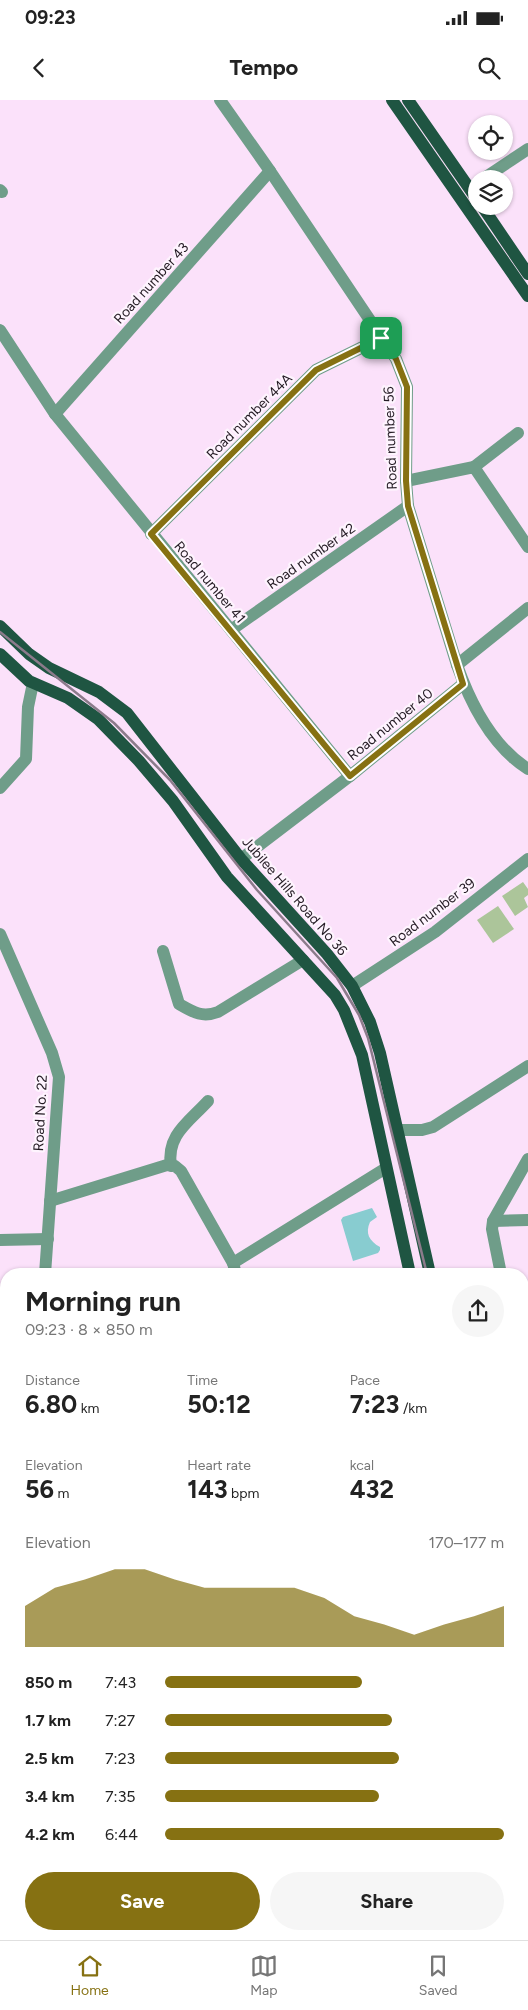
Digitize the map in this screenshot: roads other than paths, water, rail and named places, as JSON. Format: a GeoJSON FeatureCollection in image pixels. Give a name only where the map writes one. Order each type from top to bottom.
{"type":"FeatureCollection","features":[{"type":"Feature","properties":{"kind":"main road"},"geometry":{"type":"LineString","coordinates":[[385,100],[528,303]]}},
{"type":"Feature","properties":{"kind":"main road"},"geometry":{"type":"LineString","coordinates":[[392,100],[528,296]]}},
{"type":"Feature","properties":{"kind":"main road"},"geometry":{"type":"LineString","coordinates":[[401,100],[528,283]]}},
{"type":"Feature","properties":{"kind":"main road"},"geometry":{"type":"LineString","coordinates":[[408,100],[468,181]]}},
{"type":"Feature","properties":{"kind":"main road"},"geometry":{"type":"LineString","coordinates":[[488,215],[526,272],[511,279]]}},
{"type":"Feature","properties":{"kind":"main road","name":"Jubilee Hills Road No 36"},"geometry":{"type":"LineString","coordinates":[[0,626],[29,654],[64,676],[99,692],[127,713],[240,859],[308,933],[352,986],[370,1022],[380,1053],[399,1130],[429,1268]]}},
{"type":"Feature","properties":{"kind":"main road"},"geometry":{"type":"LineString","coordinates":[[0,654],[33,683],[83,707],[105,726],[139,761],[173,801],[228,877],[335,995],[362,1056],[409,1268]]}},
{"type":"Feature","properties":{"kind":"main road"},"geometry":{"type":"LineString","coordinates":[[291,946],[308,933]]}},
{"type":"Feature","properties":{"kind":"street","name":"Road number 56"},"geometry":{"type":"LineString","coordinates":[[220,100],[396,359],[407,387],[406,481],[408,506],[456,665],[463,684],[494,739],[515,760],[528,769]]}},
{"type":"Feature","properties":{"kind":"street"},"geometry":{"type":"LineString","coordinates":[[496,170],[528,149]]}},
{"type":"Feature","properties":{"kind":"street","name":"Road number 43"},"geometry":{"type":"LineString","coordinates":[[55,414],[270,171]]}},
{"type":"Feature","properties":{"kind":"street","name":"Road number 41"},"geometry":{"type":"LineString","coordinates":[[0,330],[55,414],[350,776]]}},
{"type":"Feature","properties":{"kind":"street","name":"Road number 44A"},"geometry":{"type":"LineString","coordinates":[[151,534],[316,370],[381,338]]}},
{"type":"Feature","properties":{"kind":"street"},"geometry":{"type":"LineString","coordinates":[[406,481],[474,467],[518,433]]}},
{"type":"Feature","properties":{"kind":"street"},"geometry":{"type":"LineString","coordinates":[[474,467],[528,547]]}},
{"type":"Feature","properties":{"kind":"street","name":"Road number 42"},"geometry":{"type":"LineString","coordinates":[[231,630],[408,506]]}},
{"type":"Feature","properties":{"kind":"street"},"geometry":{"type":"LineString","coordinates":[[456,665],[528,608]]}},
{"type":"Feature","properties":{"kind":"street"},"geometry":{"type":"LineString","coordinates":[[0,788],[26,759],[28,706],[33,683]]}},
{"type":"Feature","properties":{"kind":"street","name":"Road number 40"},"geometry":{"type":"LineString","coordinates":[[240,859],[350,776],[463,684]]}},
{"type":"Feature","properties":{"kind":"street","name":"Road number 39"},"geometry":{"type":"LineString","coordinates":[[352,986],[435,932],[528,858]]}},
{"type":"Feature","properties":{"kind":"street","name":"Road No. 22"},"geometry":{"type":"LineString","coordinates":[[0,934],[56,1065],[58,1077],[46,1268]]}},
{"type":"Feature","properties":{"kind":"street"},"geometry":{"type":"LineString","coordinates":[[162,951],[179,1004],[197,1014],[208,1016],[218,1012],[303,960]]}},
{"type":"Feature","properties":{"kind":"street"},"geometry":{"type":"LineString","coordinates":[[399,1130],[422,1130],[433,1127],[528,1066]]}},
{"type":"Feature","properties":{"kind":"street"},"geometry":{"type":"LineString","coordinates":[[171,1166],[169,1154],[174,1138],[208,1101]]}},
{"type":"Feature","properties":{"kind":"street"},"geometry":{"type":"LineString","coordinates":[[500,1268],[492,1229],[493,1222],[528,1159]]}},
{"type":"Feature","properties":{"kind":"street"},"geometry":{"type":"LineString","coordinates":[[50,1201],[171,1166],[181,1171],[234,1268]]}},
{"type":"Feature","properties":{"kind":"street"},"geometry":{"type":"LineString","coordinates":[[236,1268],[386,1168]]}},
{"type":"Feature","properties":{"kind":"street"},"geometry":{"type":"LineString","coordinates":[[493,1222],[528,1220]]}},
{"type":"Feature","properties":{"kind":"street"},"geometry":{"type":"LineString","coordinates":[[0,1240],[48,1239]]}},
{"type":"Feature","properties":{"kind":"railway"},"geometry":{"type":"LineString","coordinates":[[0,632],[114,723],[170,780],[257,890],[337,978],[359,1015],[368,1038],[426,1268]]}}]}
